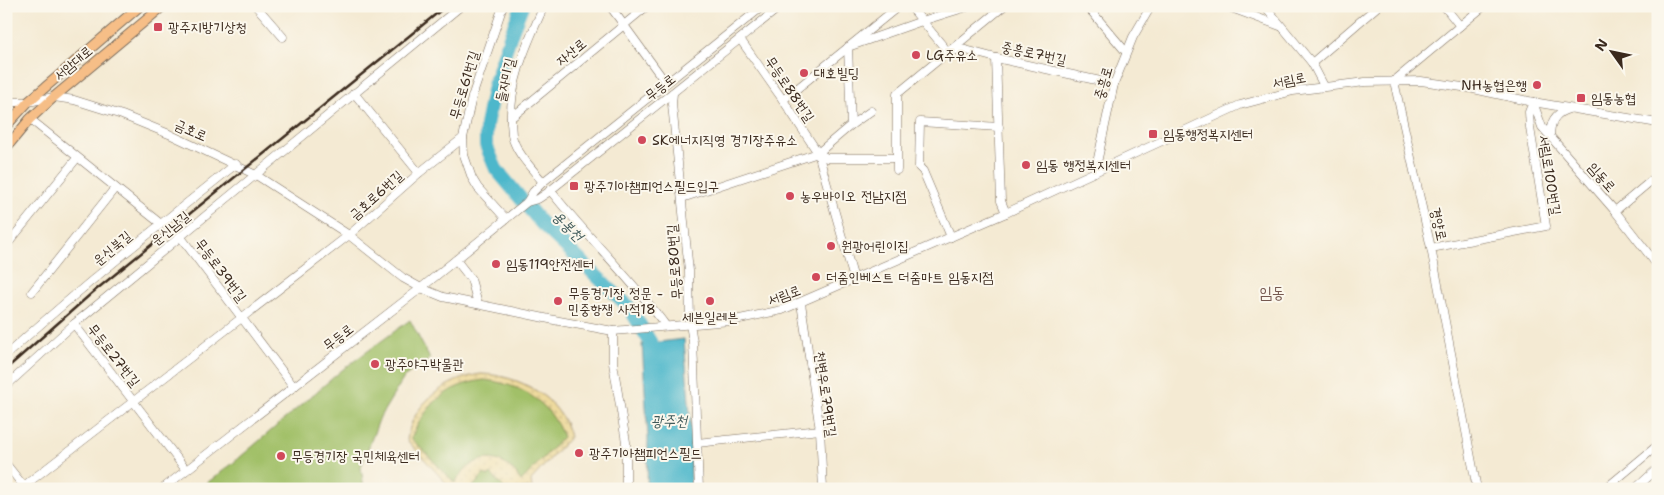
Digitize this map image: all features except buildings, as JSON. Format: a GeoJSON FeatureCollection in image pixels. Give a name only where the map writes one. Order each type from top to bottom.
{"type":"FeatureCollection","features":[{"type":"Feature","properties":{"kind":"main road","name":"서암대로"},"geometry":{"type":"LineString","coordinates":[[6,126],[28,102],[140,6]]}},
{"type":"Feature","properties":{"kind":"main road","name":"서암대로"},"geometry":{"type":"LineString","coordinates":[[6,148],[30,119],[54,97],[163,6]]}},
{"type":"Feature","properties":{"kind":"street"},"geometry":{"type":"LineString","coordinates":[[256,6],[283,37]]}},
{"type":"Feature","properties":{"kind":"street","name":"운신남길"},"geometry":{"type":"LineString","coordinates":[[6,386],[74,324],[461,6]]}},
{"type":"Feature","properties":{"kind":"street","name":"무등로61번길"},"geometry":{"type":"LineString","coordinates":[[503,6],[472,97],[463,138],[464,154],[472,178],[478,188],[506,219]]}},
{"type":"Feature","properties":{"kind":"street","name":"들자미길"},"geometry":{"type":"LineString","coordinates":[[541,184],[518,151],[513,140],[511,97],[518,71],[544,6]]}},
{"type":"Feature","properties":{"kind":"street"},"geometry":{"type":"LineString","coordinates":[[610,6],[666,83]]}},
{"type":"Feature","properties":{"kind":"street","name":"자산로"},"geometry":{"type":"LineString","coordinates":[[511,118],[647,6]]}},
{"type":"Feature","properties":{"kind":"street","name":"무등로"},"geometry":{"type":"LineString","coordinates":[[527,202],[532,192],[541,184],[763,6]]}},
{"type":"Feature","properties":{"kind":"street","name":"무등로"},"geometry":{"type":"LineString","coordinates":[[166,488],[186,470],[422,288],[527,202],[538,199],[549,192],[781,6]]}},
{"type":"Feature","properties":{"kind":"street"},"geometry":{"type":"LineString","coordinates":[[783,100],[899,6]]}},
{"type":"Feature","properties":{"kind":"street"},"geometry":{"type":"LineString","coordinates":[[910,6],[948,52]]}},
{"type":"Feature","properties":{"kind":"street"},"geometry":{"type":"LineString","coordinates":[[848,47],[970,6]]}},
{"type":"Feature","properties":{"kind":"street"},"geometry":{"type":"LineString","coordinates":[[896,170],[897,94],[1004,6]]}},
{"type":"Feature","properties":{"kind":"street"},"geometry":{"type":"LineString","coordinates":[[1088,6],[1126,52]]}},
{"type":"Feature","properties":{"kind":"street","name":"중흥로"},"geometry":{"type":"LineString","coordinates":[[1095,172],[1114,84],[1133,37],[1151,6]]}},
{"type":"Feature","properties":{"kind":"street"},"geometry":{"type":"LineString","coordinates":[[1226,6],[1281,26]]}},
{"type":"Feature","properties":{"kind":"street"},"geometry":{"type":"LineString","coordinates":[[1265,6],[1312,64],[1324,86]]}},
{"type":"Feature","properties":{"kind":"street"},"geometry":{"type":"LineString","coordinates":[[1312,64],[1378,6]]}},
{"type":"Feature","properties":{"kind":"street"},"geometry":{"type":"LineString","coordinates":[[1444,6],[1460,26]]}},
{"type":"Feature","properties":{"kind":"street"},"geometry":{"type":"LineString","coordinates":[[1394,81],[1484,6]]}},
{"type":"Feature","properties":{"kind":"street","name":"무등로88번길"},"geometry":{"type":"LineString","coordinates":[[740,39],[818,154],[854,279]]}},
{"type":"Feature","properties":{"kind":"street"},"geometry":{"type":"LineString","coordinates":[[848,47],[851,125]]}},
{"type":"Feature","properties":{"kind":"street","name":"중흥로7번길"},"geometry":{"type":"LineString","coordinates":[[948,52],[962,49],[1114,84]]}},
{"type":"Feature","properties":{"kind":"street"},"geometry":{"type":"LineString","coordinates":[[996,58],[1000,201],[1006,212]]}},
{"type":"Feature","properties":{"kind":"street","name":"경양로"},"geometry":{"type":"LineString","coordinates":[[1394,81],[1431,248],[1477,489]]}},
{"type":"Feature","properties":{"kind":"street","name":"서림로"},"geometry":{"type":"LineString","coordinates":[[422,288],[443,297],[559,321],[615,330],[730,321],[764,315],[801,303],[951,237],[1240,105],[1275,95],[1324,86],[1421,81],[1658,123]]}},
{"type":"Feature","properties":{"kind":"street","name":"금호로6번길"},"geometry":{"type":"LineString","coordinates":[[354,93],[419,173]]}},
{"type":"Feature","properties":{"kind":"street","name":"무등로80번길"},"geometry":{"type":"LineString","coordinates":[[673,93],[672,104],[689,271],[699,489]]}},
{"type":"Feature","properties":{"kind":"street","name":"금호로"},"geometry":{"type":"LineString","coordinates":[[6,102],[28,102],[54,97],[74,100],[122,115],[236,164],[256,174],[349,235],[402,278],[422,288]]}},
{"type":"Feature","properties":{"kind":"street","name":"임동로"},"geometry":{"type":"LineString","coordinates":[[1533,102],[1539,123],[1615,211],[1658,266]]}},
{"type":"Feature","properties":{"kind":"street","name":"서림로100번길"},"geometry":{"type":"LineString","coordinates":[[1431,248],[1546,226],[1530,128],[1529,112],[1533,102]]}},
{"type":"Feature","properties":{"kind":"street"},"geometry":{"type":"LineString","coordinates":[[1550,137],[1550,127],[1554,119],[1562,111],[1572,108]]}},
{"type":"Feature","properties":{"kind":"street"},"geometry":{"type":"LineString","coordinates":[[682,198],[818,154],[851,125],[871,111]]}},
{"type":"Feature","properties":{"kind":"street"},"geometry":{"type":"LineString","coordinates":[[30,119],[161,224]]}},
{"type":"Feature","properties":{"kind":"street"},"geometry":{"type":"LineString","coordinates":[[951,237],[923,172],[919,167],[920,122],[999,127]]}},
{"type":"Feature","properties":{"kind":"street","name":"금호로6번길"},"geometry":{"type":"LineString","coordinates":[[349,235],[419,173],[463,138]]}},
{"type":"Feature","properties":{"kind":"street"},"geometry":{"type":"LineString","coordinates":[[818,154],[827,158],[896,158]]}},
{"type":"Feature","properties":{"kind":"street"},"geometry":{"type":"LineString","coordinates":[[6,246],[77,158]]}},
{"type":"Feature","properties":{"kind":"street","name":"운신북길"},"geometry":{"type":"LineString","coordinates":[[6,355],[55,312],[236,164]]}},
{"type":"Feature","properties":{"kind":"street"},"geometry":{"type":"LineString","coordinates":[[1615,211],[1657,178]]}},
{"type":"Feature","properties":{"kind":"street"},"geometry":{"type":"LineString","coordinates":[[32,292],[115,188]]}},
{"type":"Feature","properties":{"kind":"street"},"geometry":{"type":"LineString","coordinates":[[549,192],[654,309],[666,326]]}},
{"type":"Feature","properties":{"kind":"street","name":"무등로39번길"},"geometry":{"type":"LineString","coordinates":[[194,355],[349,235]]}},
{"type":"Feature","properties":{"kind":"street","name":"무등로39번길"},"geometry":{"type":"LineString","coordinates":[[180,236],[294,387]]}},
{"type":"Feature","properties":{"kind":"street"},"geometry":{"type":"LineString","coordinates":[[456,260],[471,279],[478,304]]}},
{"type":"Feature","properties":{"kind":"street","name":"천변우로79번길"},"geometry":{"type":"LineString","coordinates":[[801,303],[820,430],[823,489]]}},
{"type":"Feature","properties":{"kind":"street","name":"무등로27번길"},"geometry":{"type":"LineString","coordinates":[[74,324],[186,470]]}},
{"type":"Feature","properties":{"kind":"street"},"geometry":{"type":"LineString","coordinates":[[615,330],[613,363],[626,442],[626,489]]}},
{"type":"Feature","properties":{"kind":"street","name":"무등로27번길"},"geometry":{"type":"LineString","coordinates":[[23,488],[194,355]]}},
{"type":"Feature","properties":{"kind":"street"},"geometry":{"type":"LineString","coordinates":[[697,443],[820,430]]}},
{"type":"Feature","properties":{"kind":"street"},"geometry":{"type":"LineString","coordinates":[[1605,489],[1658,445]]}},
{"type":"Feature","properties":{"kind":"street"},"geometry":{"type":"LineString","coordinates":[[6,464],[23,488]]}},
{"type":"Feature","properties":{"kind":"street"},"geometry":{"type":"LineString","coordinates":[[1635,489],[1658,468]]}},
{"type":"Feature","properties":{"kind":"sand"},"geometry":{"type":"Polygon","coordinates":[[[481,374],[510,379],[536,391],[558,410],[565,423],[570,437],[531,480],[532,489],[445,489],[446,483],[407,440],[410,427],[416,415],[423,404],[433,395],[455,381],[481,374]]]}},
{"type":"Feature","properties":{"kind":"green space"},"geometry":{"type":"Polygon","coordinates":[[[410,320],[430,359],[405,376],[380,417],[361,467],[364,489],[199,489],[232,464],[342,370],[410,320]]]}},
{"type":"Feature","properties":{"kind":"green space"},"geometry":{"type":"Polygon","coordinates":[[[484,380],[510,386],[532,396],[550,413],[563,437],[521,481],[514,471],[505,464],[487,459],[478,461],[470,466],[455,483],[411,438],[424,415],[439,398],[459,386],[484,380]]]}},
{"type":"Feature","properties":{"kind":"green space"},"geometry":{"type":"Polygon","coordinates":[[[484,474],[489,476],[491,474],[505,489],[471,489],[484,474]]]}},
{"type":"Feature","properties":{"kind":"water","name":"광주천"},"geometry":{"type":"Polygon","coordinates":[[[684,339],[691,427],[691,489],[647,489],[648,438],[642,344],[684,339]]]}},
{"type":"Feature","properties":{"kind":"waterway","name":"용봉천"},"geometry":{"type":"LineString","coordinates":[[522,6],[494,85],[486,125],[486,145],[496,169],[542,224],[629,307],[660,358]]}},
{"type":"Feature","properties":{"kind":"railway"},"geometry":{"type":"LineString","coordinates":[[6,369],[92,293],[446,6]]}},
{"type":"Feature","properties":{"kind":"place","name":"광주지방기상청"},"geometry":{"type":"Point","coordinates":[158,27]}},
{"type":"Feature","properties":{"kind":"place","name":"LG주유소"},"geometry":{"type":"Point","coordinates":[916,55]}},
{"type":"Feature","properties":{"kind":"place","name":"대호빌딩"},"geometry":{"type":"Point","coordinates":[804,73]}},
{"type":"Feature","properties":{"kind":"place","name":"NH농협은행"},"geometry":{"type":"Point","coordinates":[1537,85]}},
{"type":"Feature","properties":{"kind":"place","name":"임동농협"},"geometry":{"type":"Point","coordinates":[1581,98]}},
{"type":"Feature","properties":{"kind":"place","name":"임동행정복지센터"},"geometry":{"type":"Point","coordinates":[1153,134]}},
{"type":"Feature","properties":{"kind":"place","name":"SK에너지직영 경기장주유소"},"geometry":{"type":"Point","coordinates":[642,140]}},
{"type":"Feature","properties":{"kind":"place","name":"임동 행정복지센터"},"geometry":{"type":"Point","coordinates":[1026,165]}},
{"type":"Feature","properties":{"kind":"place","name":"광주기아챔피언스필드입구"},"geometry":{"type":"Point","coordinates":[574,186]}},
{"type":"Feature","properties":{"kind":"place","name":"농우바이오 전남지점"},"geometry":{"type":"Point","coordinates":[790,196]}},
{"type":"Feature","properties":{"kind":"place","name":"원광어린이집"},"geometry":{"type":"Point","coordinates":[831,246]}},
{"type":"Feature","properties":{"kind":"place","name":"임동119안전센터"},"geometry":{"type":"Point","coordinates":[496,264]}},
{"type":"Feature","properties":{"kind":"place","name":"더줌인베스트 더줌마트 임동지점"},"geometry":{"type":"Point","coordinates":[816,277]}},
{"type":"Feature","properties":{"kind":"place","name":"무등경기장 정문 - 민중항쟁 사적18"},"geometry":{"type":"Point","coordinates":[558,301]}},
{"type":"Feature","properties":{"kind":"place","name":"세븐일레븐"},"geometry":{"type":"Point","coordinates":[710,301]}},
{"type":"Feature","properties":{"kind":"place","name":"광주야구박물관"},"geometry":{"type":"Point","coordinates":[375,364]}},
{"type":"Feature","properties":{"kind":"place","name":"광주기아챔피언스필드"},"geometry":{"type":"Point","coordinates":[579,453]}},
{"type":"Feature","properties":{"kind":"place","name":"무등경기장 국민체육센터"},"geometry":{"type":"Point","coordinates":[281,456]}},
{"type":"Feature","properties":{"kind":"district","name":"임동"},"geometry":{"type":"Point","coordinates":[1272,292]}}]}
